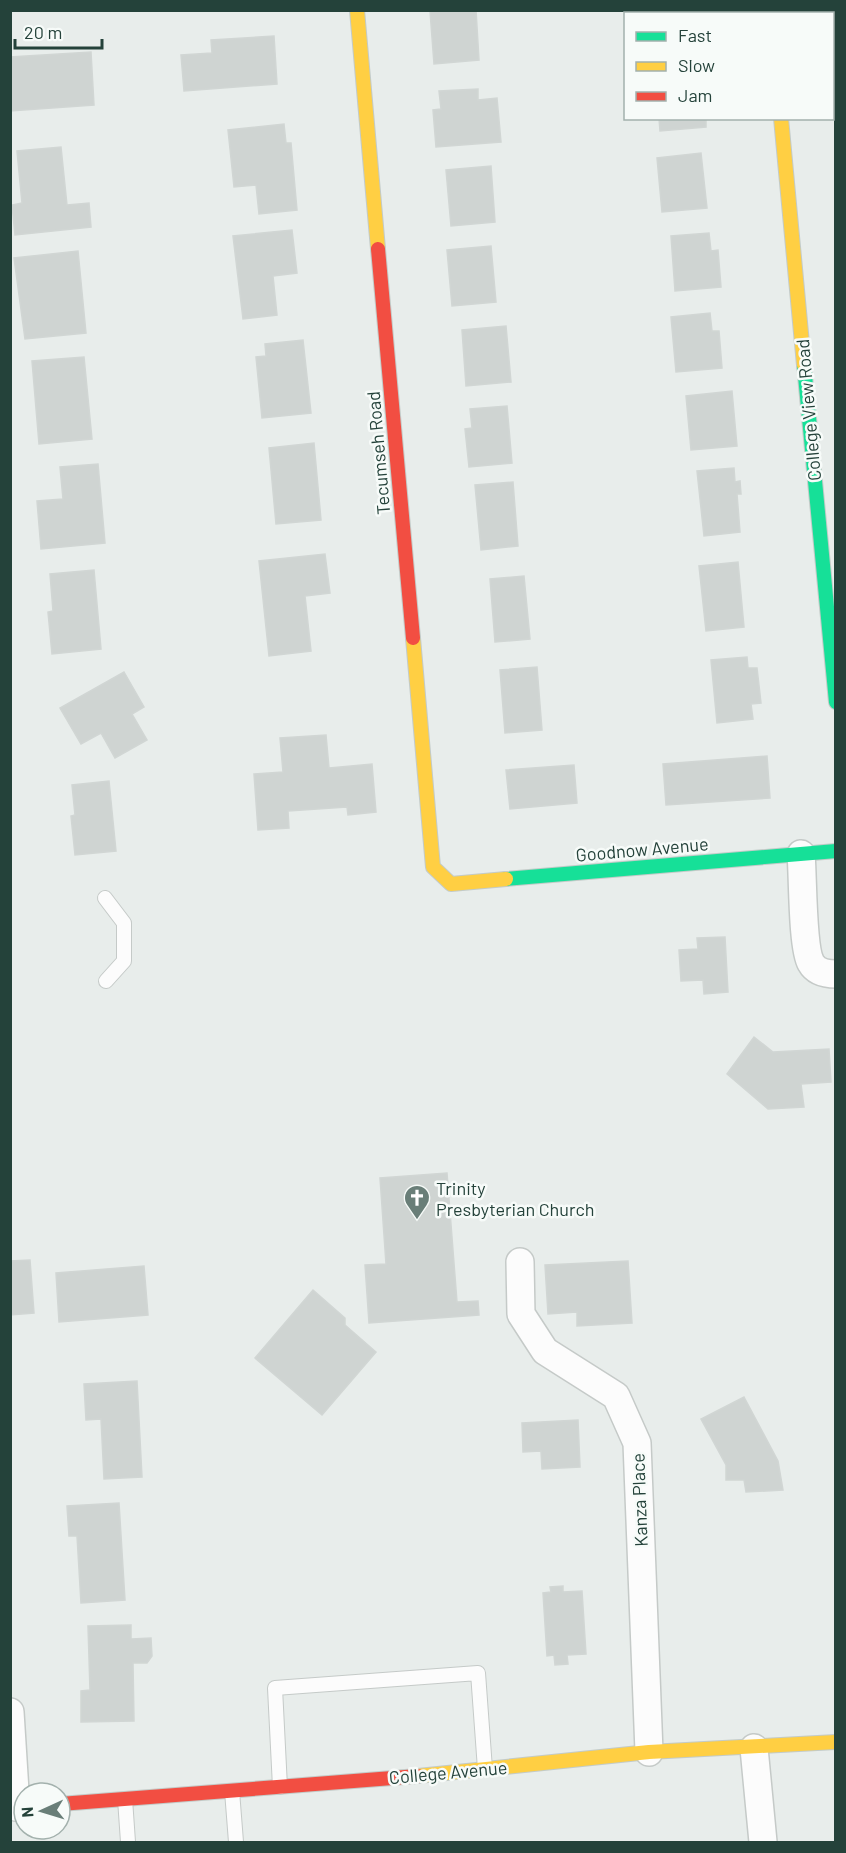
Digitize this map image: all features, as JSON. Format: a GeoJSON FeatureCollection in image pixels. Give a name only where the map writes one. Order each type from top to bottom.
{"type":"FeatureCollection","features":[{"type":"Feature","properties":{"kind":"street","name":"Tecumseh Road"},"geometry":{"type":"LineString","coordinates":[[357,10],[433,867],[451,884]]}},
{"type":"Feature","properties":{"kind":"street","name":"College View Road"},"geometry":{"type":"LineString","coordinates":[[781,120],[836,702]]}},
{"type":"Feature","properties":{"kind":"street","name":"Goodnow Avenue"},"geometry":{"type":"LineString","coordinates":[[451,884],[836,851]]}},
{"type":"Feature","properties":{"kind":"street"},"geometry":{"type":"LineString","coordinates":[[801,854],[807,955],[816,969],[824,974],[836,974]]}},
{"type":"Feature","properties":{"kind":"street","name":"Kanza Place"},"geometry":{"type":"LineString","coordinates":[[520,1262],[521,1314],[545,1351],[616,1396],[637,1443],[649,1752]]}},
{"type":"Feature","properties":{"kind":"street"},"geometry":{"type":"LineString","coordinates":[[10,1712],[15,1781]]}},
{"type":"Feature","properties":{"kind":"street","name":"College Avenue"},"geometry":{"type":"LineString","coordinates":[[72,1803],[485,1769],[649,1752],[836,1742]]}},
{"type":"Feature","properties":{"kind":"street"},"geometry":{"type":"LineString","coordinates":[[754,1748],[763,1842]]}},
{"type":"Feature","properties":{"kind":"lane"},"geometry":{"type":"LineString","coordinates":[[105,898],[124,923],[124,961],[106,981]]}},
{"type":"Feature","properties":{"kind":"lane"},"geometry":{"type":"LineString","coordinates":[[280,1787],[275,1688],[478,1673],[485,1769]]}},
{"type":"Feature","properties":{"kind":"lane"},"geometry":{"type":"LineString","coordinates":[[232,1791],[236,1842]]}},
{"type":"Feature","properties":{"kind":"lane"},"geometry":{"type":"LineString","coordinates":[[125,1799],[128,1842]]}},
{"type":"Feature","properties":{"kind":"building"},"geometry":{"type":"Polygon","coordinates":[[[476,10],[479,60],[434,64],[430,11],[476,10]]]}},
{"type":"Feature","properties":{"kind":"building"},"geometry":{"type":"Polygon","coordinates":[[[640,10],[686,10],[686,12],[640,12],[640,10]]]}},
{"type":"Feature","properties":{"kind":"building"},"geometry":{"type":"Polygon","coordinates":[[[274,36],[277,84],[184,91],[181,55],[212,53],[211,40],[274,36]]]}},
{"type":"Feature","properties":{"kind":"building"},"geometry":{"type":"Polygon","coordinates":[[[91,52],[94,105],[10,111],[10,57],[91,52]]]}},
{"type":"Feature","properties":{"kind":"building"},"geometry":{"type":"Polygon","coordinates":[[[478,89],[478,100],[497,98],[501,142],[436,147],[433,110],[441,109],[439,91],[478,89]]]}},
{"type":"Feature","properties":{"kind":"building"},"geometry":{"type":"Polygon","coordinates":[[[659,120],[706,120],[706,127],[660,131],[659,120]]]}},
{"type":"Feature","properties":{"kind":"building"},"geometry":{"type":"Polygon","coordinates":[[[284,124],[286,143],[291,143],[297,210],[259,214],[256,185],[234,187],[228,130],[284,124]]]}},
{"type":"Feature","properties":{"kind":"building"},"geometry":{"type":"Polygon","coordinates":[[[61,147],[67,205],[89,203],[91,227],[15,235],[12,205],[22,203],[17,151],[61,147]]]}},
{"type":"Feature","properties":{"kind":"building"},"geometry":{"type":"Polygon","coordinates":[[[701,153],[707,208],[662,212],[657,158],[701,153]]]}},
{"type":"Feature","properties":{"kind":"building"},"geometry":{"type":"Polygon","coordinates":[[[491,166],[495,222],[451,226],[446,170],[491,166]]]}},
{"type":"Feature","properties":{"kind":"building"},"geometry":{"type":"Polygon","coordinates":[[[292,230],[297,273],[273,276],[277,315],[243,319],[233,236],[292,230]]]}},
{"type":"Feature","properties":{"kind":"building"},"geometry":{"type":"Polygon","coordinates":[[[709,233],[711,251],[718,250],[721,287],[675,291],[671,236],[709,233]]]}},
{"type":"Feature","properties":{"kind":"building"},"geometry":{"type":"Polygon","coordinates":[[[491,246],[496,302],[452,306],[447,250],[491,246]]]}},
{"type":"Feature","properties":{"kind":"building"},"geometry":{"type":"Polygon","coordinates":[[[78,251],[86,333],[25,339],[14,258],[78,251]]]}},
{"type":"Feature","properties":{"kind":"building"},"geometry":{"type":"Polygon","coordinates":[[[710,313],[712,331],[719,331],[722,368],[676,372],[671,317],[710,313]]]}},
{"type":"Feature","properties":{"kind":"building"},"geometry":{"type":"Polygon","coordinates":[[[506,326],[511,382],[466,386],[462,330],[506,326]]]}},
{"type":"Feature","properties":{"kind":"building"},"geometry":{"type":"Polygon","coordinates":[[[303,340],[311,413],[262,418],[256,357],[266,356],[265,344],[303,340]]]}},
{"type":"Feature","properties":{"kind":"building"},"geometry":{"type":"Polygon","coordinates":[[[84,357],[92,439],[39,444],[32,361],[84,357]]]}},
{"type":"Feature","properties":{"kind":"building"},"geometry":{"type":"Polygon","coordinates":[[[732,391],[737,446],[691,450],[686,396],[732,391]]]}},
{"type":"Feature","properties":{"kind":"building"},"geometry":{"type":"Polygon","coordinates":[[[507,406],[512,463],[469,467],[465,429],[472,428],[470,409],[507,406]]]}},
{"type":"Feature","properties":{"kind":"building"},"geometry":{"type":"Polygon","coordinates":[[[314,443],[321,520],[276,524],[269,448],[314,443]]]}},
{"type":"Feature","properties":{"kind":"building"},"geometry":{"type":"Polygon","coordinates":[[[98,464],[105,543],[41,549],[37,501],[63,499],[60,467],[98,464]]]}},
{"type":"Feature","properties":{"kind":"building"},"geometry":{"type":"Polygon","coordinates":[[[734,468],[735,482],[740,481],[741,494],[737,494],[740,532],[704,536],[697,471],[734,468]]]}},
{"type":"Feature","properties":{"kind":"building"},"geometry":{"type":"Polygon","coordinates":[[[513,482],[518,546],[481,550],[475,485],[513,482]]]}},
{"type":"Feature","properties":{"kind":"building"},"geometry":{"type":"Polygon","coordinates":[[[325,554],[330,593],[305,596],[311,651],[269,656],[259,561],[325,554]]]}},
{"type":"Feature","properties":{"kind":"building"},"geometry":{"type":"Polygon","coordinates":[[[738,562],[744,627],[706,631],[699,566],[738,562]]]}},
{"type":"Feature","properties":{"kind":"building"},"geometry":{"type":"Polygon","coordinates":[[[94,570],[101,649],[52,654],[48,612],[53,611],[50,574],[94,570]]]}},
{"type":"Feature","properties":{"kind":"building"},"geometry":{"type":"Polygon","coordinates":[[[524,576],[530,639],[495,642],[490,579],[524,576]]]}},
{"type":"Feature","properties":{"kind":"building"},"geometry":{"type":"Polygon","coordinates":[[[747,657],[748,668],[757,668],[761,703],[751,704],[753,719],[717,723],[711,660],[747,657]]]}},
{"type":"Feature","properties":{"kind":"building"},"geometry":{"type":"Polygon","coordinates":[[[537,667],[542,730],[505,733],[500,670],[537,667]]]}},
{"type":"Feature","properties":{"kind":"building"},"geometry":{"type":"Polygon","coordinates":[[[124,672],[144,707],[132,714],[147,740],[115,758],[101,733],[81,744],[60,708],[124,672]]]}},
{"type":"Feature","properties":{"kind":"building"},"geometry":{"type":"Polygon","coordinates":[[[326,735],[329,768],[372,764],[376,812],[348,815],[347,807],[288,811],[289,828],[258,830],[254,774],[283,772],[280,738],[326,735]]]}},
{"type":"Feature","properties":{"kind":"building"},"geometry":{"type":"Polygon","coordinates":[[[767,756],[770,798],[666,805],[663,764],[767,756]]]}},
{"type":"Feature","properties":{"kind":"building"},"geometry":{"type":"Polygon","coordinates":[[[574,765],[577,803],[510,809],[506,770],[574,765]]]}},
{"type":"Feature","properties":{"kind":"building"},"geometry":{"type":"Polygon","coordinates":[[[109,781],[116,851],[75,855],[71,816],[75,815],[72,785],[109,781]]]}},
{"type":"Feature","properties":{"kind":"building"},"geometry":{"type":"Polygon","coordinates":[[[725,937],[728,992],[704,994],[703,980],[681,981],[679,950],[698,949],[697,938],[725,937]]]}},
{"type":"Feature","properties":{"kind":"building"},"geometry":{"type":"Polygon","coordinates":[[[754,1037],[773,1052],[829,1049],[831,1082],[801,1084],[804,1107],[768,1109],[727,1074],[754,1037]]]}},
{"type":"Feature","properties":{"kind":"building","name":"Trinity Presbyterian Church"},"geometry":{"type":"Polygon","coordinates":[[[447,1173],[457,1302],[478,1301],[479,1315],[369,1323],[365,1265],[386,1264],[380,1178],[447,1173]]]}},
{"type":"Feature","properties":{"kind":"building"},"geometry":{"type":"Polygon","coordinates":[[[30,1260],[34,1313],[10,1315],[10,1261],[30,1260]]]}},
{"type":"Feature","properties":{"kind":"building"},"geometry":{"type":"Polygon","coordinates":[[[628,1261],[632,1323],[577,1326],[577,1312],[548,1314],[545,1265],[628,1261]]]}},
{"type":"Feature","properties":{"kind":"building"},"geometry":{"type":"Polygon","coordinates":[[[144,1266],[148,1315],[59,1322],[56,1273],[144,1266]]]}},
{"type":"Feature","properties":{"kind":"building"},"geometry":{"type":"Polygon","coordinates":[[[313,1290],[345,1318],[345,1325],[376,1352],[322,1415],[255,1358],[313,1290]]]}},
{"type":"Feature","properties":{"kind":"building"},"geometry":{"type":"Polygon","coordinates":[[[137,1381],[142,1477],[104,1479],[101,1419],[86,1420],[84,1384],[137,1381]]]}},
{"type":"Feature","properties":{"kind":"building"},"geometry":{"type":"Polygon","coordinates":[[[744,1397],[778,1461],[783,1490],[746,1492],[744,1480],[726,1480],[726,1465],[701,1419],[744,1397]]]}},
{"type":"Feature","properties":{"kind":"building"},"geometry":{"type":"Polygon","coordinates":[[[578,1420],[580,1467],[542,1469],[541,1451],[523,1452],[522,1423],[578,1420]]]}},
{"type":"Feature","properties":{"kind":"building"},"geometry":{"type":"Polygon","coordinates":[[[119,1503],[125,1600],[81,1603],[77,1536],[69,1536],[67,1506],[119,1503]]]}},
{"type":"Feature","properties":{"kind":"building"},"geometry":{"type":"Polygon","coordinates":[[[563,1586],[563,1592],[582,1591],[586,1654],[567,1655],[568,1664],[555,1665],[554,1655],[547,1656],[543,1593],[551,1592],[550,1587],[563,1586]]]}},
{"type":"Feature","properties":{"kind":"building"},"geometry":{"type":"Polygon","coordinates":[[[131,1625],[131,1639],[151,1638],[152,1656],[147,1663],[133,1663],[134,1721],[81,1722],[81,1691],[90,1690],[88,1626],[131,1625]]]}},
{"type":"Feature","properties":{"kind":"traffic: fast"},"geometry":{"type":"LineString","coordinates":[[804,365],[836,702]]}},
{"type":"Feature","properties":{"kind":"traffic: fast"},"geometry":{"type":"LineString","coordinates":[[506,879],[836,851]]}},
{"type":"Feature","properties":{"kind":"traffic: slow"},"geometry":{"type":"LineString","coordinates":[[357,10],[378,249]]}},
{"type":"Feature","properties":{"kind":"traffic: slow"},"geometry":{"type":"LineString","coordinates":[[781,120],[804,365]]}},
{"type":"Feature","properties":{"kind":"traffic: slow"},"geometry":{"type":"LineString","coordinates":[[413,638],[433,867],[451,884],[506,879]]}},
{"type":"Feature","properties":{"kind":"traffic: slow"},"geometry":{"type":"LineString","coordinates":[[418,1776],[649,1752],[836,1742]]}},
{"type":"Feature","properties":{"kind":"traffic: jam"},"geometry":{"type":"LineString","coordinates":[[378,249],[413,638]]}},
{"type":"Feature","properties":{"kind":"traffic: jam"},"geometry":{"type":"LineString","coordinates":[[72,1803],[418,1776]]}},
{"type":"Feature","properties":{"kind":"place","name":"Trinity Presbyterian Church"},"geometry":{"type":"Point","coordinates":[417,1221]}}]}
